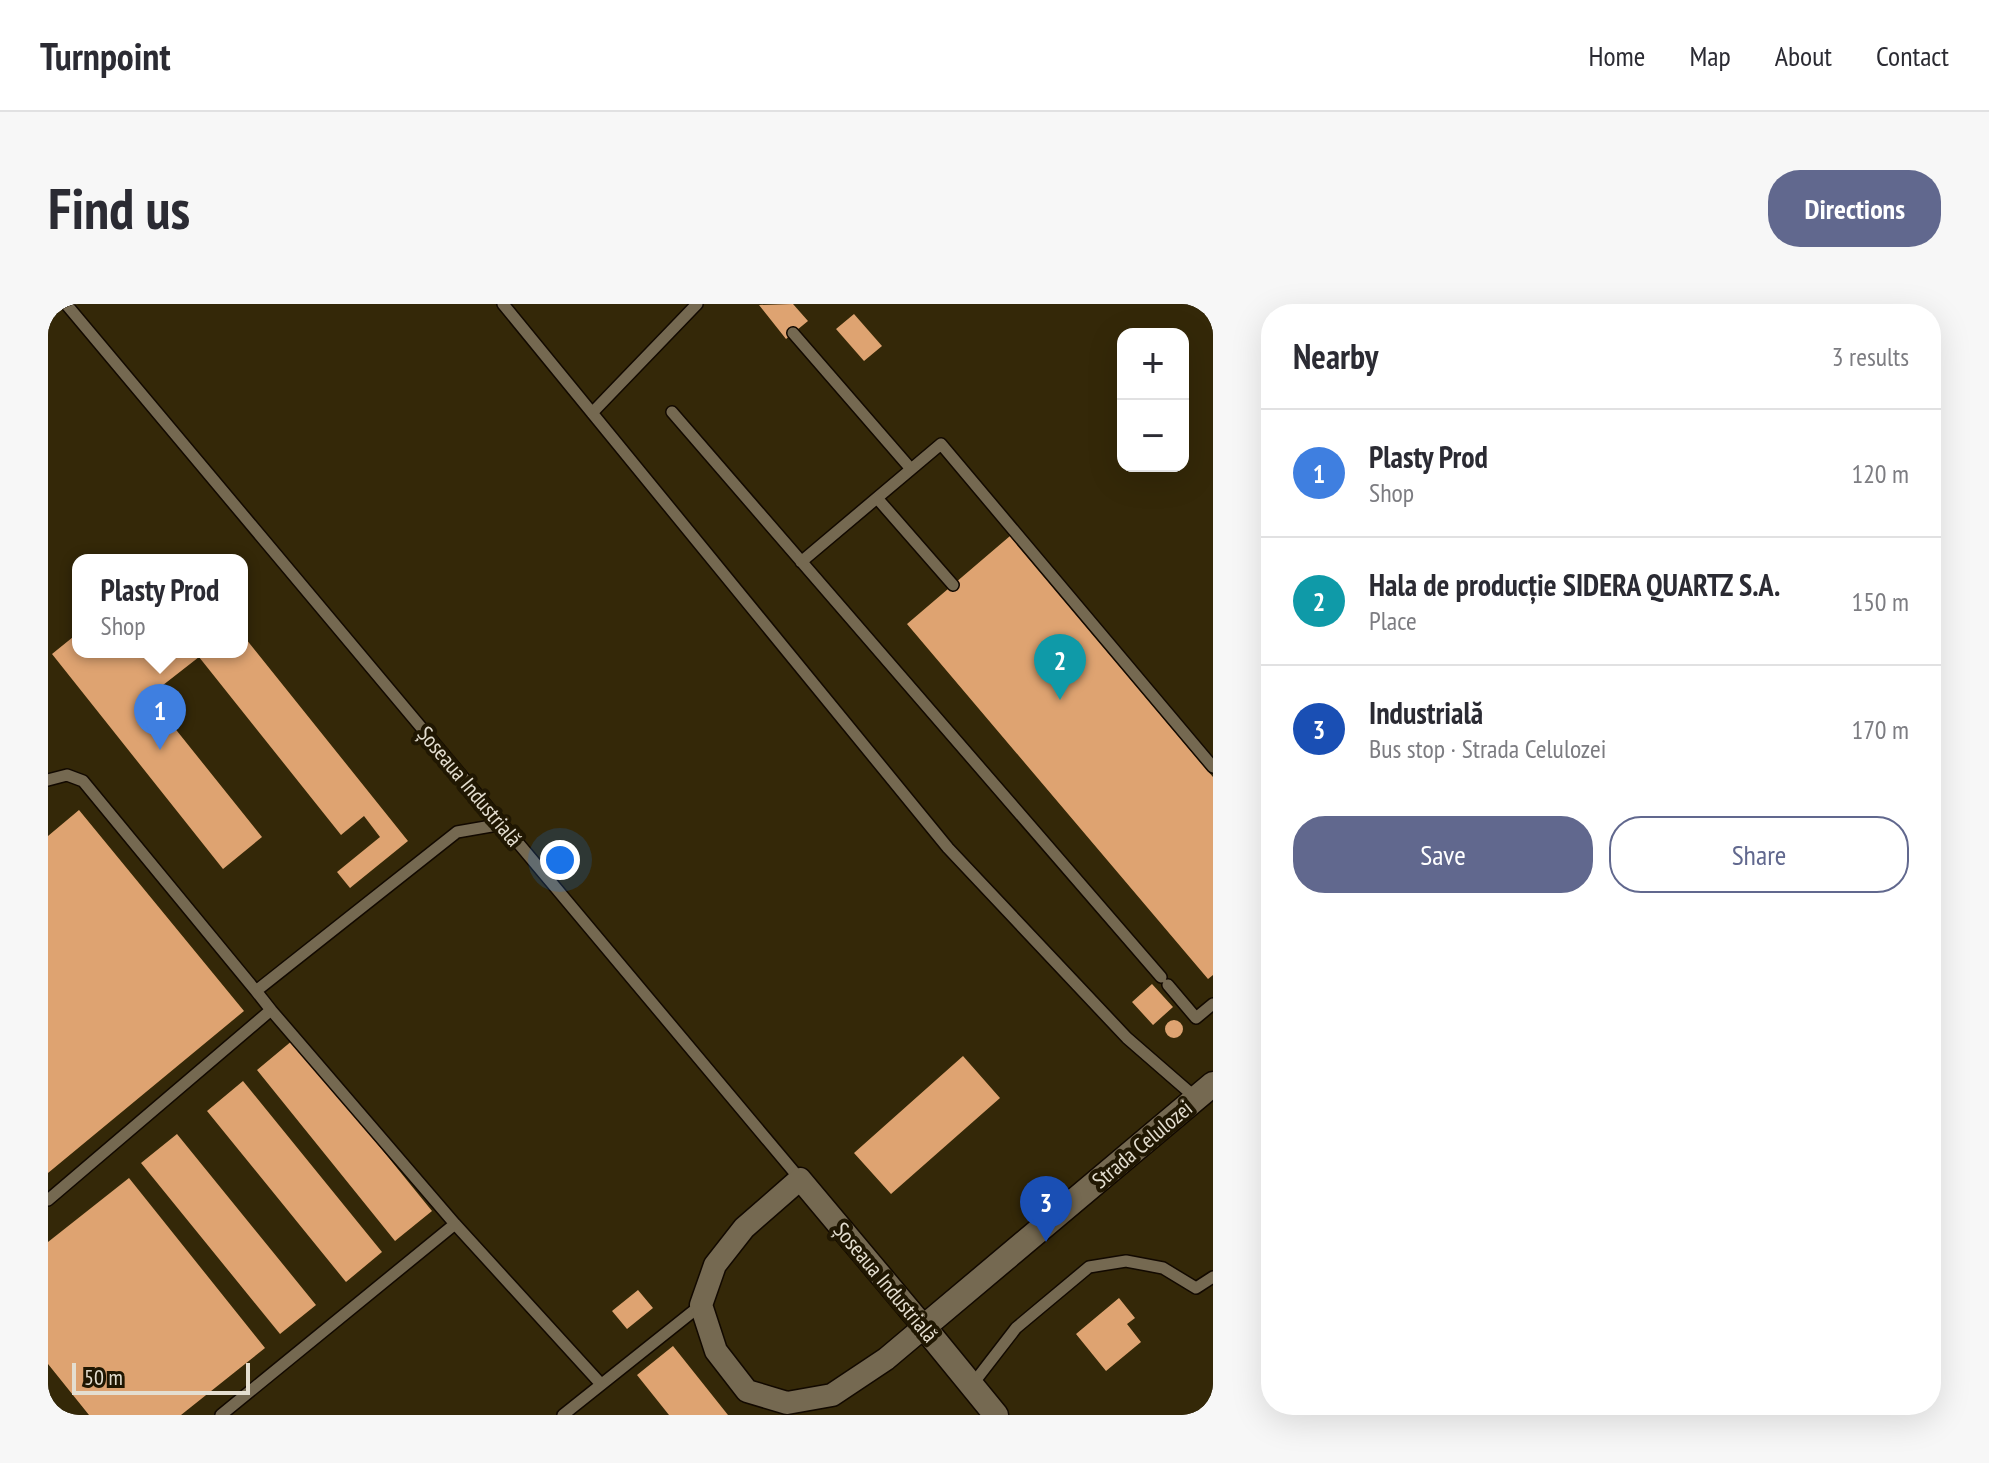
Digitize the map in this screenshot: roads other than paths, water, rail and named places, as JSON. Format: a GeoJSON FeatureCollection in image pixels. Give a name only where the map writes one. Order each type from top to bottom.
{"type":"FeatureCollection","features":[{"type":"Feature","properties":{"kind":"street","name":"Strada Celulozei"},"geometry":{"type":"LineString","coordinates":[[924,1327],[1205,1091]]}},
{"type":"Feature","properties":{"kind":"street"},"geometry":{"type":"LineString","coordinates":[[800,1179],[744,1228],[715,1265],[701,1305],[716,1351],[747,1391],[787,1403],[832,1395],[886,1359],[924,1327]]}},
{"type":"Feature","properties":{"kind":"street","name":"Șoseaua Industrială"},"geometry":{"type":"LineString","coordinates":[[800,1179],[996,1415]]}},
{"type":"Feature","properties":{"kind":"lane","name":"Șoseaua Industrială"},"geometry":{"type":"LineString","coordinates":[[66,304],[800,1179]]}},
{"type":"Feature","properties":{"kind":"lane"},"geometry":{"type":"LineString","coordinates":[[503,304],[948,848],[1127,1038],[1205,1091]]}},
{"type":"Feature","properties":{"kind":"lane"},"geometry":{"type":"LineString","coordinates":[[592,413],[697,304]]}},
{"type":"Feature","properties":{"kind":"lane"},"geometry":{"type":"LineString","coordinates":[[793,333],[911,469]]}},
{"type":"Feature","properties":{"kind":"lane"},"geometry":{"type":"LineString","coordinates":[[672,412],[1196,1018],[1213,1004]]}},
{"type":"Feature","properties":{"kind":"lane"},"geometry":{"type":"LineString","coordinates":[[801,562],[941,444],[1213,767]]}},
{"type":"Feature","properties":{"kind":"lane"},"geometry":{"type":"LineString","coordinates":[[877,498],[953,585]]}},
{"type":"Feature","properties":{"kind":"lane"},"geometry":{"type":"LineString","coordinates":[[48,780],[67,775],[83,781],[271,1010],[455,1224],[600,1383]]}},
{"type":"Feature","properties":{"kind":"lane"},"geometry":{"type":"LineString","coordinates":[[256,991],[457,832],[503,824]]}},
{"type":"Feature","properties":{"kind":"lane"},"geometry":{"type":"LineString","coordinates":[[48,1200],[271,1010]]}},
{"type":"Feature","properties":{"kind":"lane"},"geometry":{"type":"LineString","coordinates":[[221,1415],[455,1224]]}},
{"type":"Feature","properties":{"kind":"lane"},"geometry":{"type":"LineString","coordinates":[[972,1385],[1016,1328],[1089,1267],[1126,1261],[1150,1265],[1163,1268],[1196,1288],[1213,1277]]}},
{"type":"Feature","properties":{"kind":"lane"},"geometry":{"type":"LineString","coordinates":[[563,1415],[701,1305]]}},
{"type":"Feature","properties":{"kind":"place","name":"Hala de producție SIDERA QUARTZ S.A."},"geometry":{"type":"Point","coordinates":[1060,700]}},
{"type":"Feature","properties":{"kind":"place","name":"Plasty Prod"},"geometry":{"type":"Point","coordinates":[160,750]}},
{"type":"Feature","properties":{"kind":"place","name":"Industrială"},"geometry":{"type":"Point","coordinates":[1046,1242]}}]}
